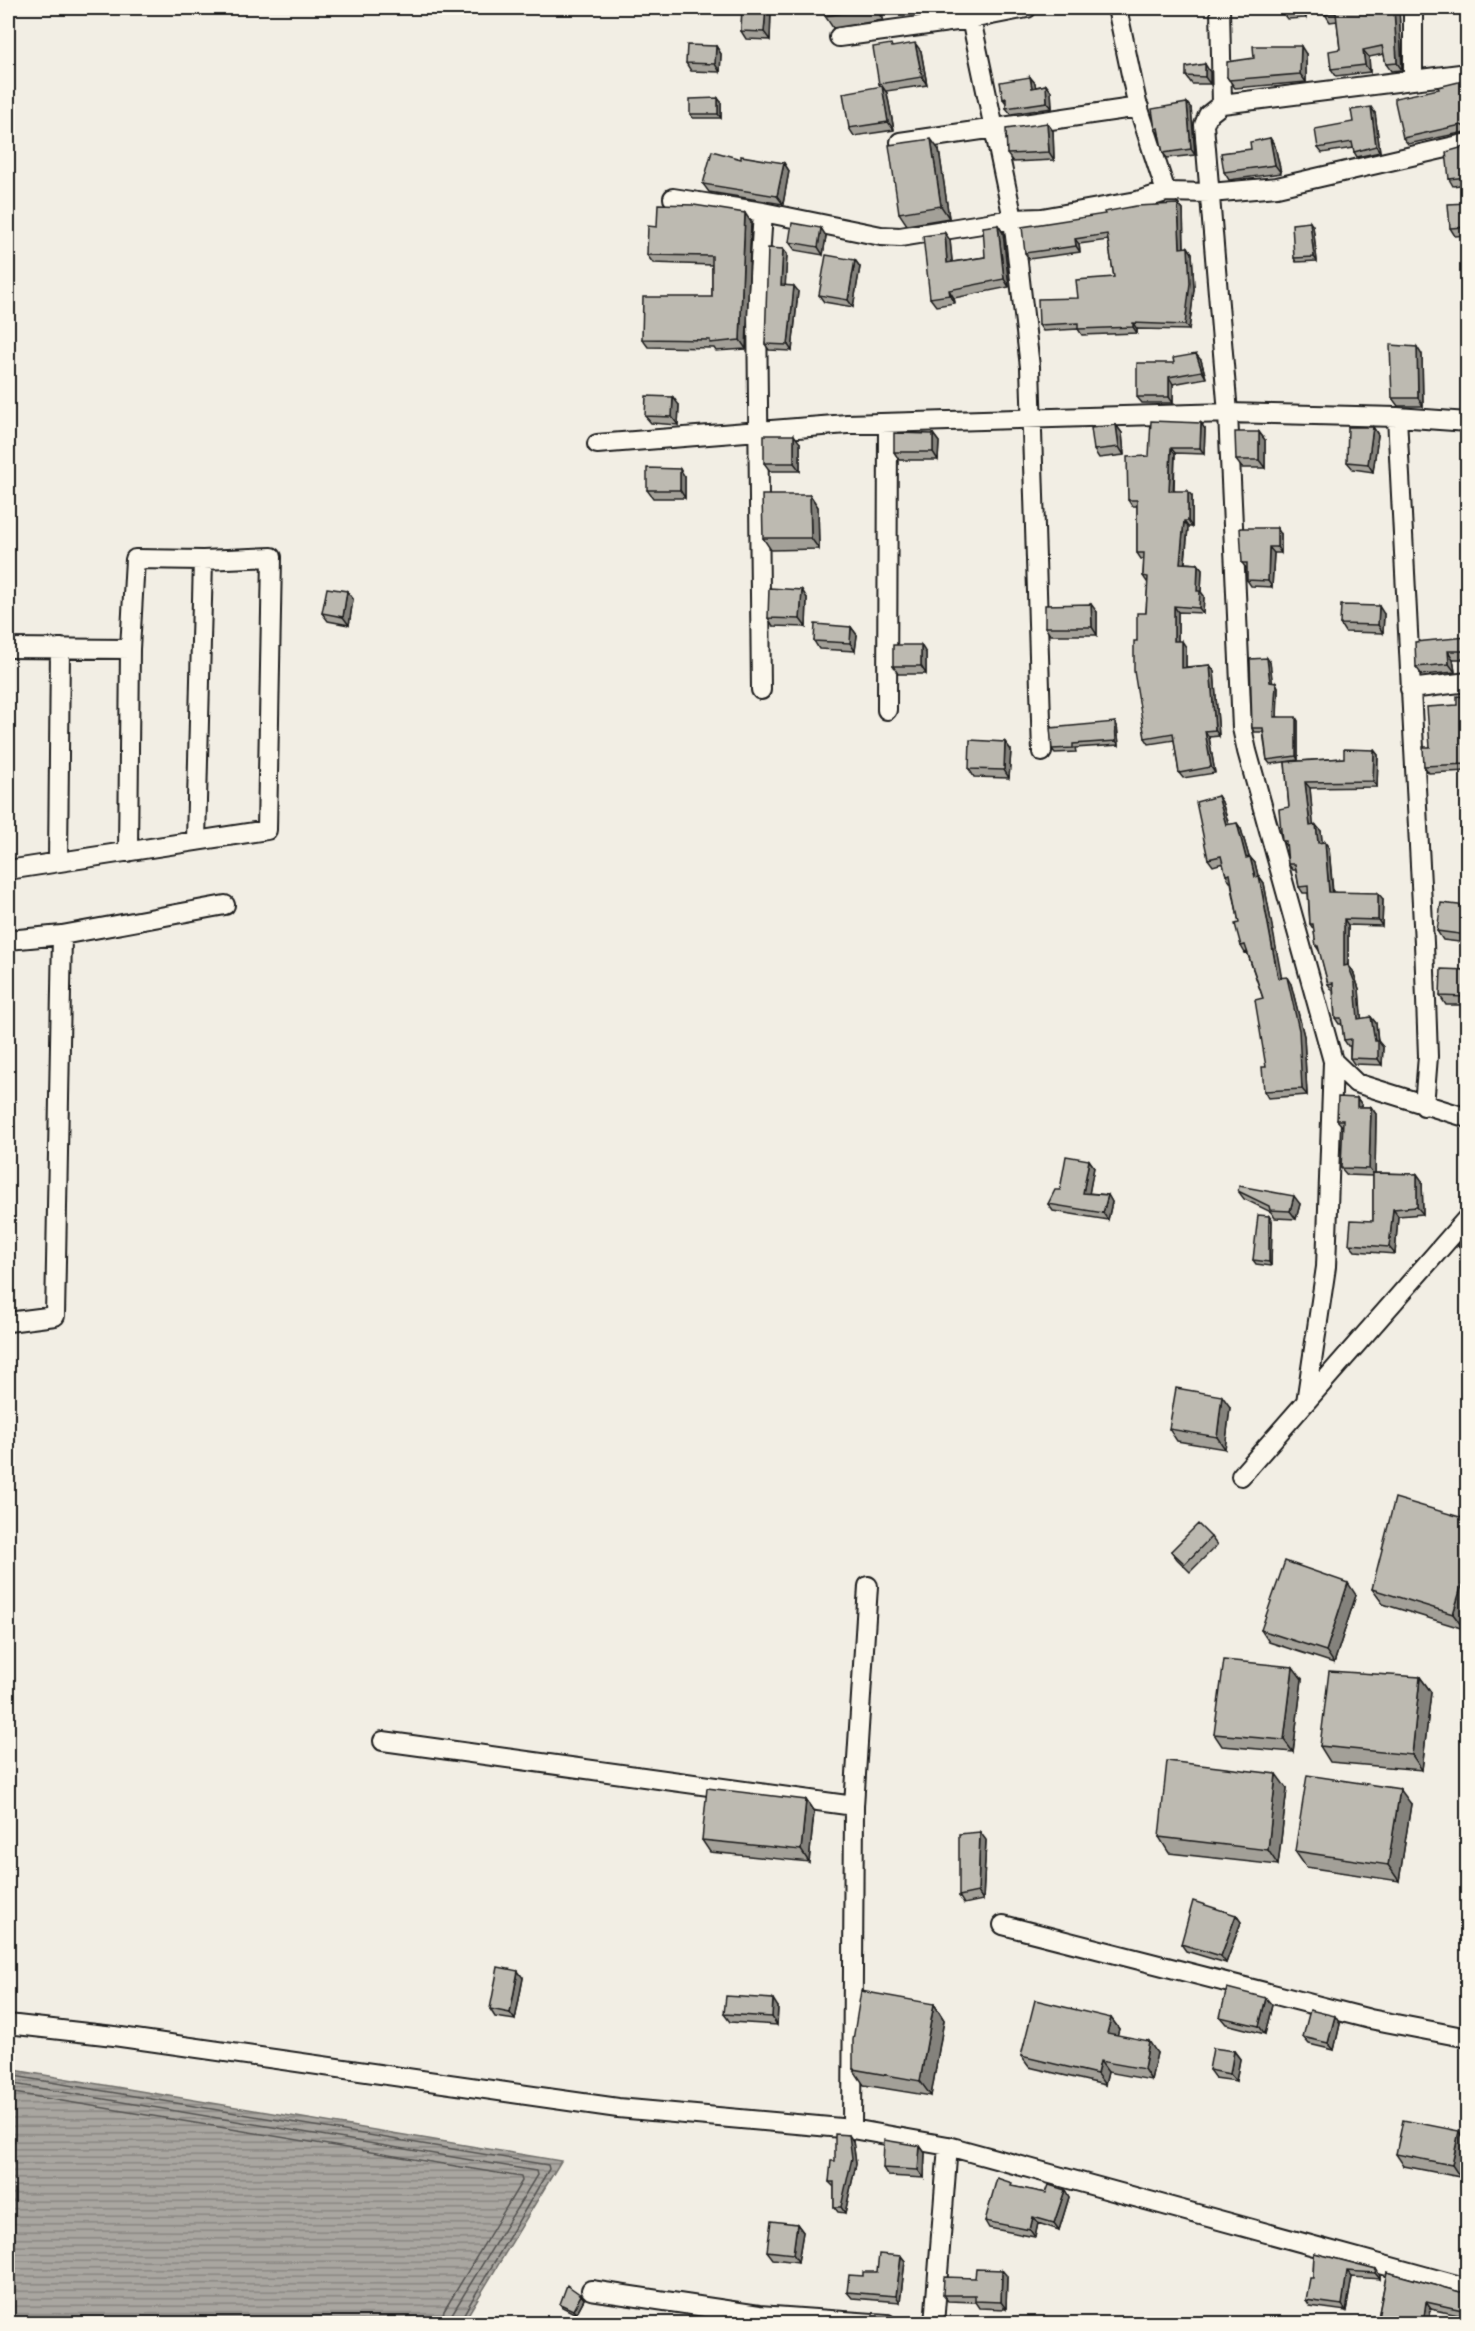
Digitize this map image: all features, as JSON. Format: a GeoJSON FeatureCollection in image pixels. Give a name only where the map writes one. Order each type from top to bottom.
{"type":"FeatureCollection","features":[{"type":"Feature","properties":{"kind":"street"},"geometry":{"type":"LineString","coordinates":[[839,37],[970,19],[1027,8]]}},
{"type":"Feature","properties":{"kind":"street"},"geometry":{"type":"LineString","coordinates":[[1117,8],[1138,107],[1166,192]]}},
{"type":"Feature","properties":{"kind":"street"},"geometry":{"type":"LineString","coordinates":[[1220,8],[1222,104]]}},
{"type":"Feature","properties":{"kind":"street"},"geometry":{"type":"LineString","coordinates":[[1413,8],[1413,79]]}},
{"type":"Feature","properties":{"kind":"street"},"geometry":{"type":"LineString","coordinates":[[970,19],[1013,219],[1030,367],[1042,752]]}},
{"type":"Feature","properties":{"kind":"street"},"geometry":{"type":"LineString","coordinates":[[1306,1402],[1326,1267],[1328,1146],[1333,1061],[1242,728],[1228,413],[1204,124],[1208,115],[1222,104],[1467,73]]}},
{"type":"Feature","properties":{"kind":"street"},"geometry":{"type":"LineString","coordinates":[[900,142],[993,126],[1138,107]]}},
{"type":"Feature","properties":{"kind":"street"},"geometry":{"type":"LineString","coordinates":[[673,198],[763,212],[881,236],[900,237],[1013,219],[1042,218],[1166,192],[1210,193],[1277,187],[1467,143]]}},
{"type":"Feature","properties":{"kind":"street"},"geometry":{"type":"LineString","coordinates":[[761,690],[757,307],[763,212]]}},
{"type":"Feature","properties":{"kind":"street"},"geometry":{"type":"LineString","coordinates":[[597,444],[760,430],[1228,413],[1397,417],[1467,422]]}},
{"type":"Feature","properties":{"kind":"street"},"geometry":{"type":"LineString","coordinates":[[1397,417],[1428,1056],[1424,1106]]}},
{"type":"Feature","properties":{"kind":"street"},"geometry":{"type":"LineString","coordinates":[[887,710],[888,424]]}},
{"type":"Feature","properties":{"kind":"street"},"geometry":{"type":"LineString","coordinates":[[8,870],[128,852],[267,830],[272,557],[203,560],[135,559],[130,649],[128,852]]}},
{"type":"Feature","properties":{"kind":"street"},"geometry":{"type":"LineString","coordinates":[[196,841],[203,560]]}},
{"type":"Feature","properties":{"kind":"street"},"geometry":{"type":"LineString","coordinates":[[8,648],[130,649]]}},
{"type":"Feature","properties":{"kind":"street"},"geometry":{"type":"LineString","coordinates":[[58,862],[60,648]]}},
{"type":"Feature","properties":{"kind":"street"},"geometry":{"type":"LineString","coordinates":[[1410,689],[1467,682]]}},
{"type":"Feature","properties":{"kind":"street"},"geometry":{"type":"LineString","coordinates":[[8,940],[62,935],[225,905]]}},
{"type":"Feature","properties":{"kind":"street"},"geometry":{"type":"LineString","coordinates":[[8,1322],[55,1316],[62,935]]}},
{"type":"Feature","properties":{"kind":"street"},"geometry":{"type":"LineString","coordinates":[[1333,1061],[1356,1083],[1467,1118]]}},
{"type":"Feature","properties":{"kind":"street"},"geometry":{"type":"LineString","coordinates":[[1241,1476],[1467,1217]]}},
{"type":"Feature","properties":{"kind":"street"},"geometry":{"type":"LineString","coordinates":[[852,2129],[854,1806],[868,1586]]}},
{"type":"Feature","properties":{"kind":"street"},"geometry":{"type":"LineString","coordinates":[[383,1741],[854,1806]]}},
{"type":"Feature","properties":{"kind":"street"},"geometry":{"type":"LineString","coordinates":[[1003,1925],[1370,2019],[1467,2038]]}},
{"type":"Feature","properties":{"kind":"street"},"geometry":{"type":"LineString","coordinates":[[8,2024],[114,2036],[618,2108],[852,2129],[948,2146],[1467,2288]]}},
{"type":"Feature","properties":{"kind":"street"},"geometry":{"type":"LineString","coordinates":[[934,2324],[948,2146]]}},
{"type":"Feature","properties":{"kind":"street"},"geometry":{"type":"LineString","coordinates":[[591,2290],[759,2315],[887,2324]]}},
{"type":"Feature","properties":{"kind":"water"},"geometry":{"type":"Polygon","coordinates":[[[8,2069],[561,2161],[463,2323],[8,2323],[8,2069]]]}},
{"type":"Feature","properties":{"kind":"building"},"geometry":{"type":"Polygon","coordinates":[[[742,8],[766,8],[764,32],[741,31],[742,8]]]}},
{"type":"Feature","properties":{"kind":"building"},"geometry":{"type":"Polygon","coordinates":[[[823,8],[875,8],[825,16],[823,8]]]}},
{"type":"Feature","properties":{"kind":"building"},"geometry":{"type":"Polygon","coordinates":[[[1281,8],[1301,8],[1301,10],[1282,12],[1281,8]]]}},
{"type":"Feature","properties":{"kind":"building"},"geometry":{"type":"Polygon","coordinates":[[[1324,8],[1394,8],[1397,63],[1386,64],[1382,46],[1363,50],[1365,65],[1331,69],[1329,51],[1340,49],[1336,13],[1325,14],[1324,8]]]}},
{"type":"Feature","properties":{"kind":"building"},"geometry":{"type":"Polygon","coordinates":[[[915,43],[922,77],[879,84],[873,47],[891,44],[892,47],[915,43]]]}},
{"type":"Feature","properties":{"kind":"building"},"geometry":{"type":"Polygon","coordinates":[[[687,45],[716,46],[715,64],[686,63],[687,45]]]}},
{"type":"Feature","properties":{"kind":"building"},"geometry":{"type":"Polygon","coordinates":[[[1253,46],[1301,46],[1300,74],[1229,80],[1227,62],[1254,58],[1253,46]]]}},
{"type":"Feature","properties":{"kind":"building"},"geometry":{"type":"Polygon","coordinates":[[[1205,64],[1205,77],[1186,76],[1186,67],[1205,64]]]}},
{"type":"Feature","properties":{"kind":"building"},"geometry":{"type":"Polygon","coordinates":[[[1030,77],[1032,88],[1046,85],[1047,102],[1006,108],[1006,98],[1003,99],[1000,82],[1030,77]]]}},
{"type":"Feature","properties":{"kind":"building"},"geometry":{"type":"Polygon","coordinates":[[[1467,80],[1467,128],[1461,125],[1403,138],[1395,98],[1439,89],[1438,87],[1467,80]]]}},
{"type":"Feature","properties":{"kind":"building"},"geometry":{"type":"Polygon","coordinates":[[[882,86],[888,122],[849,128],[843,93],[882,86]]]}},
{"type":"Feature","properties":{"kind":"building"},"geometry":{"type":"Polygon","coordinates":[[[718,98],[718,114],[690,114],[690,99],[718,98]]]}},
{"type":"Feature","properties":{"kind":"building"},"geometry":{"type":"Polygon","coordinates":[[[1187,103],[1191,149],[1163,153],[1158,128],[1155,129],[1152,109],[1187,103]]]}},
{"type":"Feature","properties":{"kind":"building"},"geometry":{"type":"Polygon","coordinates":[[[1371,107],[1376,146],[1354,152],[1352,142],[1318,148],[1315,129],[1353,122],[1351,110],[1371,107]]]}},
{"type":"Feature","properties":{"kind":"building"},"geometry":{"type":"Polygon","coordinates":[[[1047,123],[1049,152],[1007,154],[1006,129],[1047,123]]]}},
{"type":"Feature","properties":{"kind":"building"},"geometry":{"type":"Polygon","coordinates":[[[1270,138],[1275,165],[1224,172],[1221,153],[1251,149],[1250,142],[1270,138]]]}},
{"type":"Feature","properties":{"kind":"building"},"geometry":{"type":"Polygon","coordinates":[[[931,139],[941,206],[899,213],[889,145],[931,139]]]}},
{"type":"Feature","properties":{"kind":"building"},"geometry":{"type":"Polygon","coordinates":[[[1467,146],[1467,177],[1449,179],[1446,152],[1467,146]]]}},
{"type":"Feature","properties":{"kind":"building"},"geometry":{"type":"Polygon","coordinates":[[[712,151],[741,159],[741,156],[784,163],[777,196],[703,184],[712,151]]]}},
{"type":"Feature","properties":{"kind":"building"},"geometry":{"type":"Polygon","coordinates":[[[1467,203],[1467,227],[1450,228],[1448,204],[1467,203]]]}},
{"type":"Feature","properties":{"kind":"building"},"geometry":{"type":"Polygon","coordinates":[[[658,204],[694,205],[745,213],[740,340],[710,343],[710,340],[642,339],[643,297],[712,297],[712,256],[647,255],[648,226],[657,227],[658,204]]]}},
{"type":"Feature","properties":{"kind":"building"},"geometry":{"type":"Polygon","coordinates":[[[1178,204],[1180,248],[1188,247],[1190,283],[1185,325],[1133,323],[1133,327],[1078,329],[1078,323],[1039,325],[1038,299],[1078,298],[1076,280],[1114,277],[1107,234],[1075,239],[1076,246],[1025,253],[1022,227],[1105,214],[1104,212],[1136,206],[1178,204]]]}},
{"type":"Feature","properties":{"kind":"building"},"geometry":{"type":"Polygon","coordinates":[[[1310,222],[1314,257],[1294,258],[1292,224],[1310,222]]]}},
{"type":"Feature","properties":{"kind":"building"},"geometry":{"type":"Polygon","coordinates":[[[792,223],[821,228],[818,247],[789,242],[792,223]]]}},
{"type":"Feature","properties":{"kind":"building"},"geometry":{"type":"Polygon","coordinates":[[[998,225],[1004,279],[949,290],[950,295],[930,298],[923,236],[945,233],[947,263],[985,257],[983,227],[998,225]]]}},
{"type":"Feature","properties":{"kind":"building"},"geometry":{"type":"Polygon","coordinates":[[[768,248],[783,249],[781,285],[794,286],[788,345],[765,344],[768,248]]]}},
{"type":"Feature","properties":{"kind":"building"},"geometry":{"type":"Polygon","coordinates":[[[826,255],[855,260],[848,300],[819,295],[826,255]]]}},
{"type":"Feature","properties":{"kind":"building"},"geometry":{"type":"Polygon","coordinates":[[[1390,345],[1417,347],[1418,398],[1392,398],[1390,345]]]}},
{"type":"Feature","properties":{"kind":"building"},"geometry":{"type":"Polygon","coordinates":[[[1196,354],[1202,371],[1169,377],[1169,397],[1137,397],[1137,363],[1174,363],[1173,358],[1196,354]]]}},
{"type":"Feature","properties":{"kind":"building"},"geometry":{"type":"Polygon","coordinates":[[[646,396],[673,397],[672,417],[645,416],[646,396]]]}},
{"type":"Feature","properties":{"kind":"building"},"geometry":{"type":"Polygon","coordinates":[[[1151,421],[1201,423],[1200,448],[1171,448],[1169,491],[1188,491],[1188,521],[1184,521],[1180,563],[1198,564],[1197,591],[1200,591],[1199,608],[1174,606],[1174,641],[1182,641],[1182,668],[1210,665],[1215,730],[1205,731],[1211,767],[1179,773],[1173,733],[1145,738],[1134,671],[1137,613],[1146,613],[1148,577],[1143,576],[1144,553],[1137,553],[1137,500],[1128,500],[1127,457],[1149,456],[1151,421]]]}},
{"type":"Feature","properties":{"kind":"building"},"geometry":{"type":"Polygon","coordinates":[[[1116,425],[1119,447],[1094,450],[1091,428],[1116,425]]]}},
{"type":"Feature","properties":{"kind":"building"},"geometry":{"type":"Polygon","coordinates":[[[1348,427],[1373,427],[1368,464],[1347,462],[1348,427]]]}},
{"type":"Feature","properties":{"kind":"building"},"geometry":{"type":"Polygon","coordinates":[[[1235,432],[1259,432],[1259,460],[1236,460],[1235,432]]]}},
{"type":"Feature","properties":{"kind":"building"},"geometry":{"type":"Polygon","coordinates":[[[894,433],[933,434],[933,452],[894,452],[894,433]]]}},
{"type":"Feature","properties":{"kind":"building"},"geometry":{"type":"Polygon","coordinates":[[[764,435],[794,435],[794,463],[764,463],[764,435]]]}},
{"type":"Feature","properties":{"kind":"building"},"geometry":{"type":"Polygon","coordinates":[[[647,468],[680,469],[680,490],[647,490],[647,468]]]}},
{"type":"Feature","properties":{"kind":"building"},"geometry":{"type":"Polygon","coordinates":[[[762,495],[810,495],[811,538],[763,538],[762,495]]]}},
{"type":"Feature","properties":{"kind":"building"},"geometry":{"type":"Polygon","coordinates":[[[1240,528],[1277,528],[1277,547],[1269,547],[1268,581],[1247,580],[1247,563],[1242,563],[1240,528]]]}},
{"type":"Feature","properties":{"kind":"building"},"geometry":{"type":"Polygon","coordinates":[[[327,588],[347,591],[343,617],[322,613],[327,588]]]}},
{"type":"Feature","properties":{"kind":"building"},"geometry":{"type":"Polygon","coordinates":[[[769,588],[802,590],[800,619],[768,618],[769,588]]]}},
{"type":"Feature","properties":{"kind":"building"},"geometry":{"type":"Polygon","coordinates":[[[1091,604],[1092,627],[1045,627],[1045,605],[1091,604]]]}},
{"type":"Feature","properties":{"kind":"building"},"geometry":{"type":"Polygon","coordinates":[[[1341,605],[1379,606],[1378,625],[1340,624],[1341,605]]]}},
{"type":"Feature","properties":{"kind":"building"},"geometry":{"type":"Polygon","coordinates":[[[815,624],[851,627],[850,643],[814,641],[815,624]]]}},
{"type":"Feature","properties":{"kind":"building"},"geometry":{"type":"Polygon","coordinates":[[[1467,637],[1467,651],[1448,651],[1449,664],[1416,667],[1415,642],[1467,637]]]}},
{"type":"Feature","properties":{"kind":"building"},"geometry":{"type":"Polygon","coordinates":[[[893,645],[921,645],[921,666],[893,666],[893,645]]]}},
{"type":"Feature","properties":{"kind":"building"},"geometry":{"type":"Polygon","coordinates":[[[1267,658],[1270,682],[1276,683],[1274,717],[1296,717],[1296,756],[1267,760],[1263,728],[1252,728],[1250,659],[1267,658]]]}},
{"type":"Feature","properties":{"kind":"building"},"geometry":{"type":"Polygon","coordinates":[[[1457,696],[1467,697],[1467,764],[1424,766],[1423,747],[1430,747],[1427,707],[1457,705],[1457,696]]]}},
{"type":"Feature","properties":{"kind":"building"},"geometry":{"type":"Polygon","coordinates":[[[1115,722],[1116,741],[1073,744],[1073,748],[1052,749],[1050,728],[1115,722]]]}},
{"type":"Feature","properties":{"kind":"building"},"geometry":{"type":"Polygon","coordinates":[[[970,740],[1005,742],[1004,770],[969,769],[970,740]]]}},
{"type":"Feature","properties":{"kind":"building"},"geometry":{"type":"Polygon","coordinates":[[[1344,749],[1374,750],[1373,781],[1305,782],[1310,826],[1316,825],[1318,843],[1325,842],[1329,892],[1378,893],[1378,920],[1344,919],[1344,966],[1348,965],[1355,983],[1358,1019],[1371,1017],[1375,1041],[1378,1041],[1378,1059],[1350,1058],[1351,1039],[1344,1040],[1341,1018],[1335,1018],[1333,983],[1328,984],[1318,946],[1316,946],[1313,924],[1310,924],[1308,886],[1299,887],[1295,864],[1288,864],[1286,841],[1282,841],[1279,809],[1289,807],[1285,762],[1344,758],[1344,749]]]}},
{"type":"Feature","properties":{"kind":"building"},"geometry":{"type":"Polygon","coordinates":[[[1218,796],[1226,825],[1237,823],[1246,858],[1250,857],[1255,877],[1259,876],[1278,978],[1287,977],[1299,1030],[1302,1089],[1264,1091],[1262,1067],[1266,1067],[1255,1000],[1263,998],[1245,945],[1241,946],[1235,924],[1239,923],[1230,874],[1226,875],[1221,856],[1208,859],[1196,802],[1218,796]]]}},
{"type":"Feature","properties":{"kind":"building"},"geometry":{"type":"Polygon","coordinates":[[[1441,903],[1467,906],[1467,935],[1437,931],[1441,903]]]}},
{"type":"Feature","properties":{"kind":"building"},"geometry":{"type":"Polygon","coordinates":[[[1441,969],[1467,970],[1467,997],[1440,996],[1441,969]]]}},
{"type":"Feature","properties":{"kind":"building"},"geometry":{"type":"Polygon","coordinates":[[[1338,1097],[1357,1098],[1357,1107],[1371,1107],[1369,1169],[1341,1168],[1343,1120],[1337,1120],[1338,1097]]]}},
{"type":"Feature","properties":{"kind":"building"},"geometry":{"type":"Polygon","coordinates":[[[1066,1156],[1089,1160],[1083,1193],[1108,1195],[1103,1213],[1048,1204],[1055,1190],[1060,1190],[1066,1156]]]}},
{"type":"Feature","properties":{"kind":"building"},"geometry":{"type":"Polygon","coordinates":[[[1373,1173],[1417,1174],[1417,1207],[1393,1209],[1389,1247],[1349,1244],[1351,1220],[1373,1221],[1373,1173]]]}},
{"type":"Feature","properties":{"kind":"building"},"geometry":{"type":"Polygon","coordinates":[[[1239,1186],[1294,1196],[1290,1211],[1270,1210],[1269,1206],[1238,1191],[1239,1186]]]}},
{"type":"Feature","properties":{"kind":"building"},"geometry":{"type":"Polygon","coordinates":[[[1258,1215],[1269,1216],[1269,1262],[1253,1260],[1258,1215]]]}},
{"type":"Feature","properties":{"kind":"building"},"geometry":{"type":"Polygon","coordinates":[[[1467,1233],[1467,1252],[1458,1245],[1467,1233]]]}},
{"type":"Feature","properties":{"kind":"building"},"geometry":{"type":"Polygon","coordinates":[[[1176,1388],[1222,1396],[1217,1437],[1169,1429],[1176,1388]]]}},
{"type":"Feature","properties":{"kind":"building"},"geometry":{"type":"Polygon","coordinates":[[[1395,1498],[1467,1519],[1467,1568],[1453,1614],[1372,1589],[1395,1498]]]}},
{"type":"Feature","properties":{"kind":"building"},"geometry":{"type":"Polygon","coordinates":[[[1198,1524],[1211,1537],[1185,1564],[1171,1551],[1198,1524]]]}},
{"type":"Feature","properties":{"kind":"building"},"geometry":{"type":"Polygon","coordinates":[[[1285,1561],[1348,1583],[1326,1651],[1261,1630],[1285,1561]]]}},
{"type":"Feature","properties":{"kind":"building"},"geometry":{"type":"Polygon","coordinates":[[[1224,1660],[1293,1667],[1284,1740],[1214,1734],[1224,1660]]]}},
{"type":"Feature","properties":{"kind":"building"},"geometry":{"type":"Polygon","coordinates":[[[1329,1671],[1420,1677],[1412,1755],[1320,1746],[1329,1671]]]}},
{"type":"Feature","properties":{"kind":"building"},"geometry":{"type":"Polygon","coordinates":[[[1167,1761],[1276,1774],[1268,1850],[1159,1837],[1167,1761]]]}},
{"type":"Feature","properties":{"kind":"building"},"geometry":{"type":"Polygon","coordinates":[[[1307,1775],[1400,1789],[1388,1865],[1295,1851],[1307,1775]]]}},
{"type":"Feature","properties":{"kind":"building"},"geometry":{"type":"Polygon","coordinates":[[[707,1788],[806,1800],[801,1850],[702,1840],[707,1788]]]}},
{"type":"Feature","properties":{"kind":"building"},"geometry":{"type":"Polygon","coordinates":[[[980,1832],[978,1892],[959,1896],[959,1834],[980,1832]]]}},
{"type":"Feature","properties":{"kind":"building"},"geometry":{"type":"Polygon","coordinates":[[[1193,1901],[1236,1915],[1221,1956],[1181,1944],[1193,1901]]]}},
{"type":"Feature","properties":{"kind":"building"},"geometry":{"type":"Polygon","coordinates":[[[498,1967],[518,1971],[510,2013],[490,2009],[498,1967]]]}},
{"type":"Feature","properties":{"kind":"building"},"geometry":{"type":"Polygon","coordinates":[[[1227,1988],[1266,1998],[1259,2026],[1220,2017],[1227,1988]]]}},
{"type":"Feature","properties":{"kind":"building"},"geometry":{"type":"Polygon","coordinates":[[[861,1991],[934,2004],[920,2081],[853,2069],[853,2040],[861,1991]]]}},
{"type":"Feature","properties":{"kind":"building"},"geometry":{"type":"Polygon","coordinates":[[[726,1996],[773,1999],[772,2017],[724,2014],[726,1996]]]}},
{"type":"Feature","properties":{"kind":"building"},"geometry":{"type":"Polygon","coordinates":[[[1035,2000],[1111,2018],[1107,2033],[1149,2041],[1144,2069],[1100,2061],[1097,2074],[1021,2056],[1035,2000]]]}},
{"type":"Feature","properties":{"kind":"building"},"geometry":{"type":"Polygon","coordinates":[[[1310,2010],[1335,2016],[1328,2043],[1303,2037],[1310,2010]]]}},
{"type":"Feature","properties":{"kind":"building"},"geometry":{"type":"Polygon","coordinates":[[[1213,2048],[1234,2051],[1230,2074],[1209,2070],[1213,2048]]]}},
{"type":"Feature","properties":{"kind":"building"},"geometry":{"type":"Polygon","coordinates":[[[1403,2120],[1459,2131],[1452,2165],[1396,2154],[1403,2120]]]}},
{"type":"Feature","properties":{"kind":"building"},"geometry":{"type":"Polygon","coordinates":[[[835,2134],[849,2135],[852,2158],[841,2207],[834,2207],[834,2182],[829,2182],[831,2161],[835,2161],[835,2134]]]}},
{"type":"Feature","properties":{"kind":"building"},"geometry":{"type":"Polygon","coordinates":[[[884,2140],[920,2146],[918,2170],[883,2168],[884,2140]]]}},
{"type":"Feature","properties":{"kind":"building"},"geometry":{"type":"Polygon","coordinates":[[[997,2178],[1012,2183],[1011,2186],[1046,2193],[1049,2185],[1065,2190],[1054,2223],[1033,2217],[1030,2230],[985,2221],[997,2178]]]}},
{"type":"Feature","properties":{"kind":"building"},"geometry":{"type":"Polygon","coordinates":[[[771,2221],[797,2224],[793,2254],[767,2251],[771,2221]]]}},
{"type":"Feature","properties":{"kind":"building"},"geometry":{"type":"Polygon","coordinates":[[[1314,2253],[1376,2269],[1375,2273],[1347,2271],[1342,2305],[1306,2300],[1310,2278],[1313,2278],[1314,2253]]]}},
{"type":"Feature","properties":{"kind":"building"},"geometry":{"type":"Polygon","coordinates":[[[879,2254],[901,2256],[896,2296],[847,2292],[849,2275],[863,2276],[863,2272],[877,2272],[879,2254]]]}},
{"type":"Feature","properties":{"kind":"building"},"geometry":{"type":"Polygon","coordinates":[[[976,2269],[1002,2270],[1001,2302],[975,2301],[975,2295],[943,2295],[944,2277],[975,2278],[976,2269]]]}},
{"type":"Feature","properties":{"kind":"building"},"geometry":{"type":"Polygon","coordinates":[[[1387,2272],[1460,2292],[1467,2290],[1467,2311],[1426,2302],[1423,2324],[1366,2324],[1367,2317],[1378,2318],[1387,2272]]]}},
{"type":"Feature","properties":{"kind":"building"},"geometry":{"type":"Polygon","coordinates":[[[567,2285],[581,2295],[573,2310],[560,2304],[567,2285]]]}}]}
